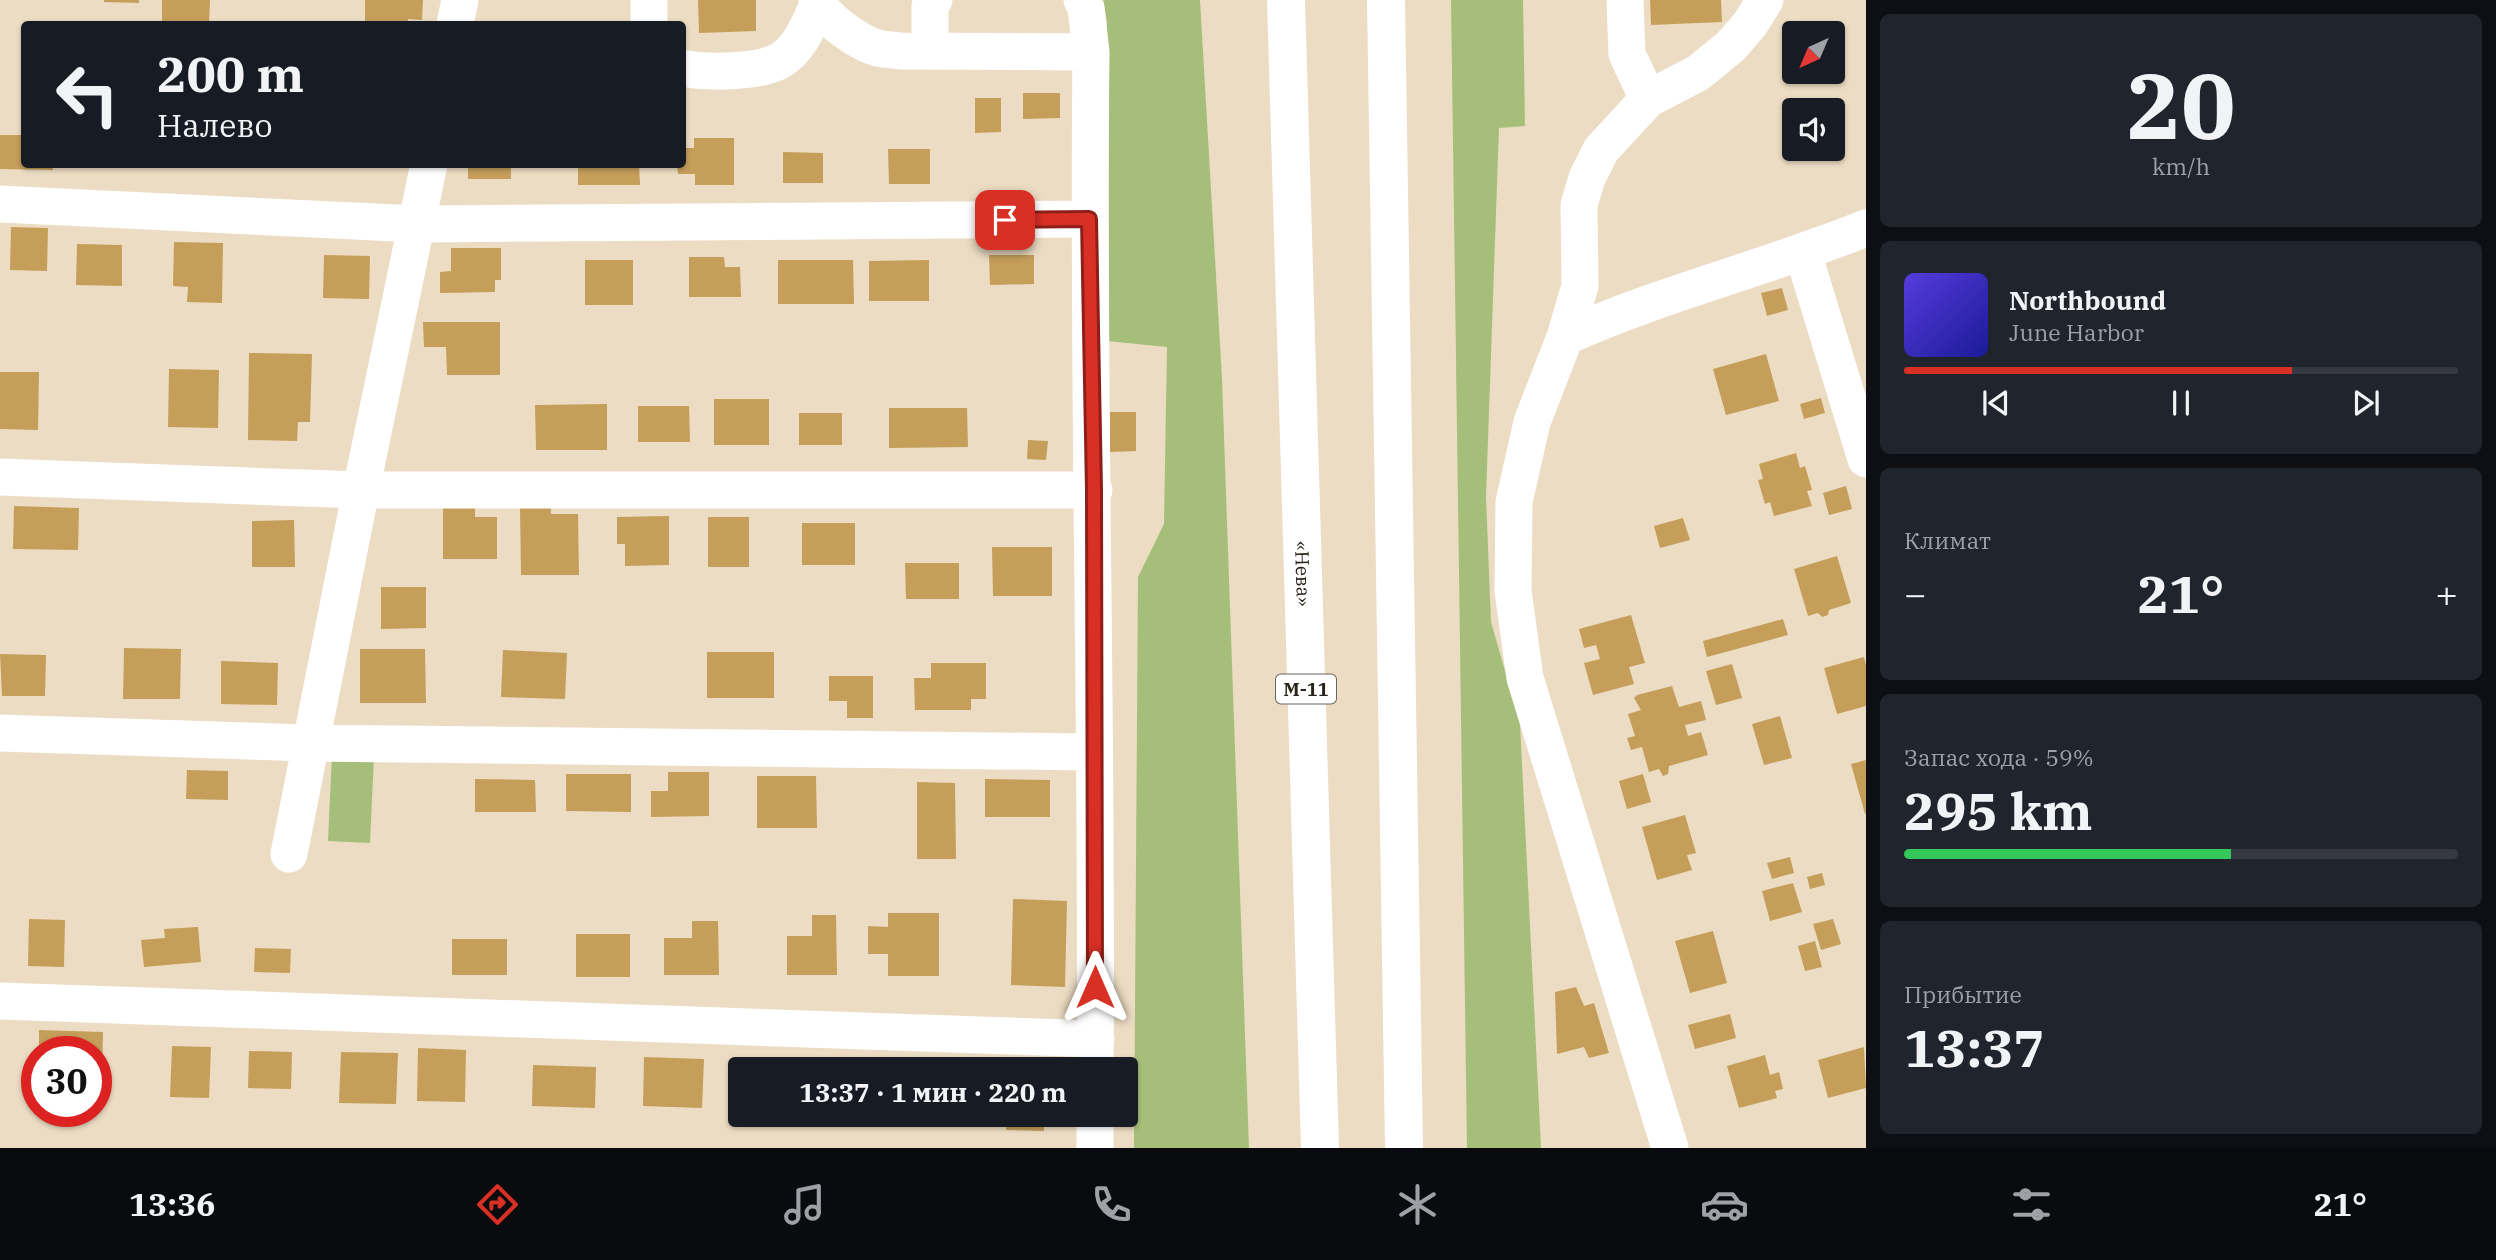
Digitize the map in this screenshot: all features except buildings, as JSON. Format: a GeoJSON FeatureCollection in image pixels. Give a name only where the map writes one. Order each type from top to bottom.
{"type":"FeatureCollection","features":[{"type":"Feature","properties":{"kind":"highway"},"geometry":{"type":"LineString","coordinates":[[1386,0],[1404,1148]]}},
{"type":"Feature","properties":{"kind":"highway","name":"«Нева»"},"geometry":{"type":"LineString","coordinates":[[1285,10],[1320,1148]]}},
{"type":"Feature","properties":{"kind":"street"},"geometry":{"type":"LineString","coordinates":[[456,21],[460,0]]}},
{"type":"Feature","properties":{"kind":"street"},"geometry":{"type":"LineString","coordinates":[[649,0],[649,21]]}},
{"type":"Feature","properties":{"kind":"street"},"geometry":{"type":"LineString","coordinates":[[930,51],[930,6],[934,0]]}},
{"type":"Feature","properties":{"kind":"street"},"geometry":{"type":"LineString","coordinates":[[0,1001],[1095,1054],[1094,490],[1089,219],[1091,52],[1086,8],[1082,0]]}},
{"type":"Feature","properties":{"kind":"street"},"geometry":{"type":"LineString","coordinates":[[1625,0],[1627,54],[1648,99]]}},
{"type":"Feature","properties":{"kind":"street"},"geometry":{"type":"LineString","coordinates":[[686,68],[745,71],[782,60],[802,38],[817,2],[837,25],[876,48],[1091,52]]}},
{"type":"Feature","properties":{"kind":"street"},"geometry":{"type":"LineString","coordinates":[[1670,1148],[1525,678],[1513,591],[1514,502],[1532,422],[1565,337],[1580,286],[1579,205],[1587,178],[1601,150],[1648,99],[1698,73],[1731,46],[1755,8]]}},
{"type":"Feature","properties":{"kind":"street"},"geometry":{"type":"LineString","coordinates":[[289,854],[428,168]]}},
{"type":"Feature","properties":{"kind":"street"},"geometry":{"type":"LineString","coordinates":[[0,204],[418,224],[1089,219]]}},
{"type":"Feature","properties":{"kind":"street"},"geometry":{"type":"LineString","coordinates":[[1565,337],[1615,314],[1803,253],[1866,228]]}},
{"type":"Feature","properties":{"kind":"street"},"geometry":{"type":"LineString","coordinates":[[1803,253],[1866,459]]}},
{"type":"Feature","properties":{"kind":"street"},"geometry":{"type":"LineString","coordinates":[[0,477],[361,490],[1094,490]]}},
{"type":"Feature","properties":{"kind":"street"},"geometry":{"type":"LineString","coordinates":[[0,733],[310,743],[1094,752]]}},
{"type":"Feature","properties":{"kind":"street"},"geometry":{"type":"LineString","coordinates":[[1095,1127],[1095,1148]]}},
{"type":"Feature","properties":{"kind":"green space"},"geometry":{"type":"Polygon","coordinates":[[[1103,0],[1200,0],[1222,379],[1249,1148],[1134,1148],[1134,1127],[1138,1127],[1138,1057],[1135,1057],[1138,577],[1164,524],[1167,347],[1107,341],[1100,60],[1107,22],[1103,0]]]}},
{"type":"Feature","properties":{"kind":"green space"},"geometry":{"type":"Polygon","coordinates":[[[1451,0],[1523,0],[1525,126],[1499,128],[1486,496],[1491,622],[1520,723],[1541,1148],[1467,1148],[1451,0]]]}},
{"type":"Feature","properties":{"kind":"green space"},"geometry":{"type":"Polygon","coordinates":[[[332,754],[374,756],[370,843],[328,841],[332,754]]]}},
{"type":"Feature","properties":{"kind":"route"},"geometry":{"type":"LineString","coordinates":[[1005,220],[1089,219],[1094,490],[1095,987]]}}]}
